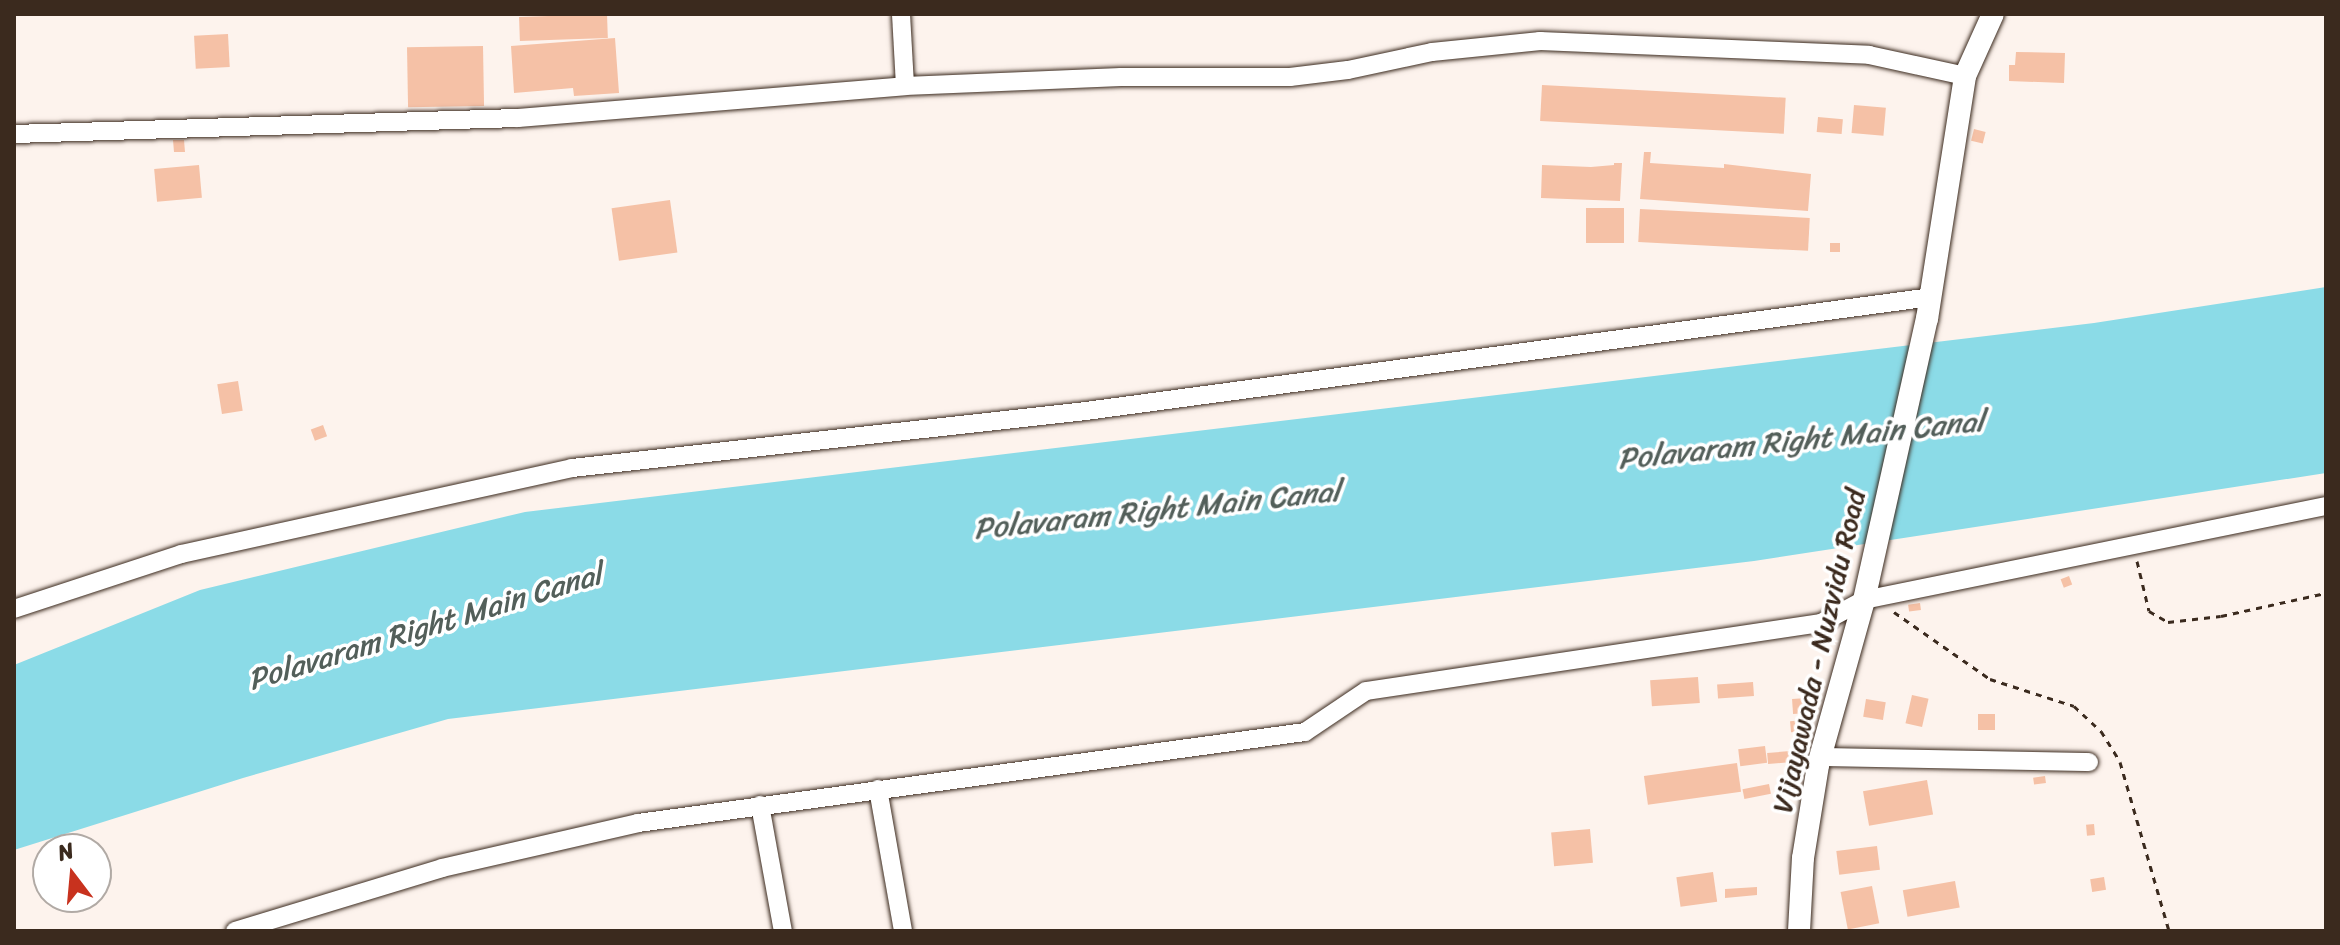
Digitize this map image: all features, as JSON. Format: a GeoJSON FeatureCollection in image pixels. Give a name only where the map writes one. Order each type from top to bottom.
{"type":"FeatureCollection","features":[{"type":"Feature","properties":{"kind":"main road","name":"Vijayawada - Nuzvidu Road"},"geometry":{"type":"LineString","coordinates":[[1799,931],[1803,858],[1820,757],[1872,598],[1929,308],[1965,76],[1993,14]]}},
{"type":"Feature","properties":{"kind":"street"},"geometry":{"type":"LineString","coordinates":[[901,14],[905,86]]}},
{"type":"Feature","properties":{"kind":"street"},"geometry":{"type":"LineString","coordinates":[[14,134],[518,118],[905,86],[1121,77],[1290,77],[1348,70],[1432,52],[1540,41],[1869,55],[1965,76]]}},
{"type":"Feature","properties":{"kind":"street"},"geometry":{"type":"LineString","coordinates":[[14,609],[181,554],[572,468],[1086,411],[1929,308]]}},
{"type":"Feature","properties":{"kind":"street"},"geometry":{"type":"LineString","coordinates":[[235,931],[442,868],[638,823],[1305,732],[1366,691],[1821,623],[1872,598],[2326,506]]}},
{"type":"Feature","properties":{"kind":"street"},"geometry":{"type":"LineString","coordinates":[[1820,757],[2089,762]]}},
{"type":"Feature","properties":{"kind":"street"},"geometry":{"type":"LineString","coordinates":[[878,789],[903,931]]}},
{"type":"Feature","properties":{"kind":"street"},"geometry":{"type":"LineString","coordinates":[[760,805],[783,931]]}},
{"type":"Feature","properties":{"kind":"path"},"geometry":{"type":"LineString","coordinates":[[2133,545],[2149,611],[2168,622],[2221,616],[2326,593]]}},
{"type":"Feature","properties":{"kind":"path"},"geometry":{"type":"LineString","coordinates":[[1872,598],[1990,679],[2074,706],[2101,731],[2120,762],[2169,931]]}},
{"type":"Feature","properties":{"kind":"water","name":"Polavaram Right Main Canal"},"geometry":{"type":"Polygon","coordinates":[[[2326,287],[2326,473],[1754,561],[448,719],[243,778],[68,833],[32,833],[32,844],[14,850],[14,665],[200,590],[525,512],[2094,323],[2326,287]]]}},
{"type":"Feature","properties":{"kind":"building"},"geometry":{"type":"Polygon","coordinates":[[[607,14],[608,38],[520,41],[519,17],[607,14]]]}},
{"type":"Feature","properties":{"kind":"building"},"geometry":{"type":"Polygon","coordinates":[[[228,34],[230,67],[196,69],[194,36],[228,34]]]}},
{"type":"Feature","properties":{"kind":"building"},"geometry":{"type":"Polygon","coordinates":[[[615,38],[619,93],[574,96],[573,88],[514,93],[511,46],[615,38]]]}},
{"type":"Feature","properties":{"kind":"building"},"geometry":{"type":"Polygon","coordinates":[[[483,46],[484,106],[408,107],[407,47],[483,46]]]}},
{"type":"Feature","properties":{"kind":"building"},"geometry":{"type":"Polygon","coordinates":[[[2016,52],[2065,53],[2064,83],[2009,81],[2009,65],[2015,65],[2016,52]]]}},
{"type":"Feature","properties":{"kind":"building"},"geometry":{"type":"Polygon","coordinates":[[[1542,85],[1786,98],[1784,134],[1540,121],[1542,85]]]}},
{"type":"Feature","properties":{"kind":"building"},"geometry":{"type":"Polygon","coordinates":[[[1854,105],[1886,108],[1883,136],[1852,133],[1854,105]]]}},
{"type":"Feature","properties":{"kind":"building"},"geometry":{"type":"Polygon","coordinates":[[[1818,117],[1843,119],[1842,134],[1817,132],[1818,117]]]}},
{"type":"Feature","properties":{"kind":"building"},"geometry":{"type":"Polygon","coordinates":[[[1974,129],[1986,132],[1983,144],[1971,141],[1974,129]]]}},
{"type":"Feature","properties":{"kind":"building"},"geometry":{"type":"Polygon","coordinates":[[[173,140],[184,140],[185,152],[174,152],[173,140]]]}},
{"type":"Feature","properties":{"kind":"building"},"geometry":{"type":"Polygon","coordinates":[[[1644,152],[1651,152],[1650,163],[1724,168],[1724,164],[1811,174],[1808,211],[1640,199],[1644,152]]]}},
{"type":"Feature","properties":{"kind":"building"},"geometry":{"type":"Polygon","coordinates":[[[1622,163],[1620,201],[1541,198],[1542,165],[1591,167],[1622,163]]]}},
{"type":"Feature","properties":{"kind":"building"},"geometry":{"type":"Polygon","coordinates":[[[199,165],[202,198],[157,202],[154,169],[199,165]]]}},
{"type":"Feature","properties":{"kind":"building"},"geometry":{"type":"Polygon","coordinates":[[[670,200],[677,252],[619,261],[612,208],[670,200]]]}},
{"type":"Feature","properties":{"kind":"building"},"geometry":{"type":"Polygon","coordinates":[[[1586,208],[1624,208],[1624,243],[1586,243],[1586,208]]]}},
{"type":"Feature","properties":{"kind":"building"},"geometry":{"type":"Polygon","coordinates":[[[1640,209],[1810,218],[1808,251],[1638,242],[1640,209]]]}},
{"type":"Feature","properties":{"kind":"building"},"geometry":{"type":"Polygon","coordinates":[[[1830,243],[1840,243],[1840,252],[1830,252],[1830,243]]]}},
{"type":"Feature","properties":{"kind":"building"},"geometry":{"type":"Polygon","coordinates":[[[238,381],[243,411],[222,414],[217,384],[238,381]]]}},
{"type":"Feature","properties":{"kind":"building"},"geometry":{"type":"Polygon","coordinates":[[[323,425],[327,436],[315,441],[311,429],[323,425]]]}},
{"type":"Feature","properties":{"kind":"building"},"geometry":{"type":"Polygon","coordinates":[[[2069,576],[2072,584],[2064,588],[2061,579],[2069,576]]]}},
{"type":"Feature","properties":{"kind":"building"},"geometry":{"type":"Polygon","coordinates":[[[1920,603],[1921,610],[1909,612],[1908,605],[1920,603]]]}},
{"type":"Feature","properties":{"kind":"building"},"geometry":{"type":"Polygon","coordinates":[[[1698,677],[1700,703],[1652,706],[1650,680],[1698,677]]]}},
{"type":"Feature","properties":{"kind":"building"},"geometry":{"type":"Polygon","coordinates":[[[1753,682],[1754,696],[1718,698],[1717,685],[1753,682]]]}},
{"type":"Feature","properties":{"kind":"building"},"geometry":{"type":"Polygon","coordinates":[[[1912,695],[1929,699],[1922,727],[1905,723],[1912,695]]]}},
{"type":"Feature","properties":{"kind":"building"},"geometry":{"type":"Polygon","coordinates":[[[1807,698],[1808,713],[1793,714],[1792,699],[1807,698]]]}},
{"type":"Feature","properties":{"kind":"building"},"geometry":{"type":"Polygon","coordinates":[[[1866,699],[1886,702],[1883,720],[1863,717],[1866,699]]]}},
{"type":"Feature","properties":{"kind":"building"},"geometry":{"type":"Polygon","coordinates":[[[1978,714],[1995,714],[1995,730],[1978,730],[1978,714]]]}},
{"type":"Feature","properties":{"kind":"building"},"geometry":{"type":"Polygon","coordinates":[[[1804,720],[1805,731],[1791,732],[1790,721],[1804,720]]]}},
{"type":"Feature","properties":{"kind":"building"},"geometry":{"type":"Polygon","coordinates":[[[1765,746],[1767,763],[1740,766],[1738,749],[1765,746]]]}},
{"type":"Feature","properties":{"kind":"building"},"geometry":{"type":"Polygon","coordinates":[[[1802,750],[1803,761],[1768,764],[1767,753],[1802,750]]]}},
{"type":"Feature","properties":{"kind":"building"},"geometry":{"type":"Polygon","coordinates":[[[1737,763],[1741,792],[1648,805],[1644,776],[1737,763]]]}},
{"type":"Feature","properties":{"kind":"building"},"geometry":{"type":"Polygon","coordinates":[[[2045,776],[2046,783],[2034,785],[2033,778],[2045,776]]]}},
{"type":"Feature","properties":{"kind":"building"},"geometry":{"type":"Polygon","coordinates":[[[1927,780],[1933,814],[1869,826],[1863,791],[1927,780]]]}},
{"type":"Feature","properties":{"kind":"building"},"geometry":{"type":"Polygon","coordinates":[[[1769,784],[1771,794],[1744,799],[1742,789],[1769,784]]]}},
{"type":"Feature","properties":{"kind":"building"},"geometry":{"type":"Polygon","coordinates":[[[2094,824],[2095,835],[2087,836],[2086,825],[2094,824]]]}},
{"type":"Feature","properties":{"kind":"building"},"geometry":{"type":"Polygon","coordinates":[[[1590,829],[1593,863],[1554,866],[1551,832],[1590,829]]]}},
{"type":"Feature","properties":{"kind":"building"},"geometry":{"type":"Polygon","coordinates":[[[1877,846],[1880,870],[1839,875],[1836,851],[1877,846]]]}},
{"type":"Feature","properties":{"kind":"building"},"geometry":{"type":"Polygon","coordinates":[[[1713,872],[1717,902],[1681,907],[1676,877],[1713,872]]]}},
{"type":"Feature","properties":{"kind":"building"},"geometry":{"type":"Polygon","coordinates":[[[2104,877],[2106,890],[2092,892],[2090,879],[2104,877]]]}},
{"type":"Feature","properties":{"kind":"building"},"geometry":{"type":"Polygon","coordinates":[[[1955,881],[1960,908],[1907,917],[1903,890],[1955,881]]]}},
{"type":"Feature","properties":{"kind":"building"},"geometry":{"type":"Polygon","coordinates":[[[1872,886],[1879,923],[1848,929],[1841,892],[1872,886]]]}},
{"type":"Feature","properties":{"kind":"building"},"geometry":{"type":"Polygon","coordinates":[[[1757,887],[1757,895],[1725,898],[1725,889],[1757,887]]]}}]}
